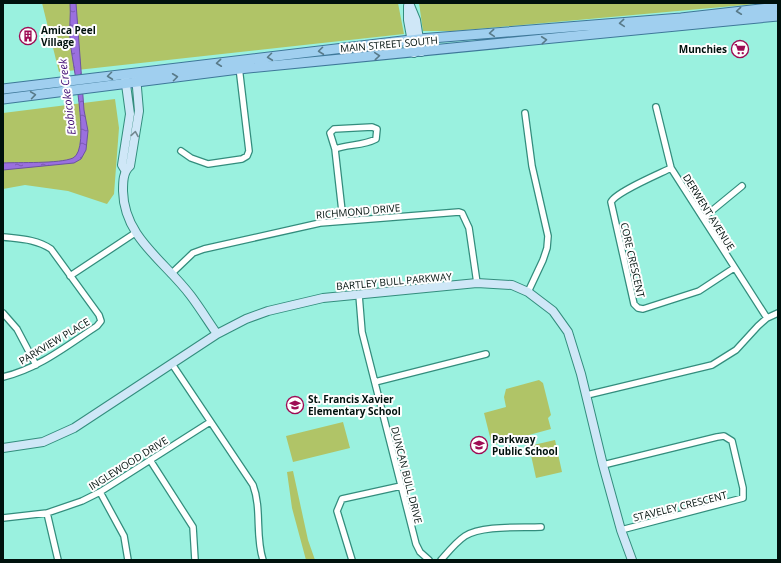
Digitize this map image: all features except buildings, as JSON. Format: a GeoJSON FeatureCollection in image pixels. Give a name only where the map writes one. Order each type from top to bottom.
{"type":"FeatureCollection","features":[{"type":"Feature","properties":{"kind":"main road","name":"MAIN STREET SOUTH"},"geometry":{"type":"LineString","coordinates":[[3,89],[96,83],[415,40],[681,18],[778,8]]}},
{"type":"Feature","properties":{"kind":"main road","name":"MAIN STREET SOUTH"},"geometry":{"type":"LineString","coordinates":[[238,65],[418,52],[778,16]]}},
{"type":"Feature","properties":{"kind":"main road","name":"MAIN STREET SOUTH"},"geometry":{"type":"LineString","coordinates":[[3,99],[63,86]]}},
{"type":"Feature","properties":{"kind":"street"},"geometry":{"type":"LineString","coordinates":[[409,3],[416,20],[415,40],[418,52]]}},
{"type":"Feature","properties":{"kind":"street"},"geometry":{"type":"LineString","coordinates":[[181,151],[191,158],[208,164],[242,159],[247,156],[249,151],[238,65]]}},
{"type":"Feature","properties":{"kind":"street"},"geometry":{"type":"LineString","coordinates":[[125,170],[130,166],[139,111],[136,78]]}},
{"type":"Feature","properties":{"kind":"street"},"geometry":{"type":"LineString","coordinates":[[126,79],[130,114],[122,165],[125,170],[123,199],[126,214],[135,233],[191,295],[217,334]]}},
{"type":"Feature","properties":{"kind":"street","name":"DERWENT AVENUE"},"geometry":{"type":"LineString","coordinates":[[656,107],[671,168],[767,318]]}},
{"type":"Feature","properties":{"kind":"street"},"geometry":{"type":"LineString","coordinates":[[525,113],[532,166],[548,236],[547,248],[543,260],[528,292]]}},
{"type":"Feature","properties":{"kind":"street"},"geometry":{"type":"LineString","coordinates":[[335,150],[343,146],[370,142],[376,139],[377,129],[372,127],[334,129],[330,133],[335,150],[343,220]]}},
{"type":"Feature","properties":{"kind":"street","name":"CORE CRESCENT"},"geometry":{"type":"LineString","coordinates":[[671,168],[621,193],[613,198],[611,202],[634,304],[638,308],[643,309],[699,292],[734,268]]}},
{"type":"Feature","properties":{"kind":"street"},"geometry":{"type":"LineString","coordinates":[[703,218],[742,186]]}},
{"type":"Feature","properties":{"kind":"street","name":"RICHMOND DRIVE"},"geometry":{"type":"LineString","coordinates":[[171,274],[193,253],[204,248],[320,223],[343,220],[462,213],[469,228],[477,283]]}},
{"type":"Feature","properties":{"kind":"street"},"geometry":{"type":"LineString","coordinates":[[3,237],[28,239],[42,243],[51,249],[70,276],[135,233]]}},
{"type":"Feature","properties":{"kind":"street","name":"PARKVIEW PLACE"},"geometry":{"type":"LineString","coordinates":[[3,377],[17,374],[36,365],[97,326],[101,321],[99,315],[70,276]]}},
{"type":"Feature","properties":{"kind":"street","name":"BARTLEY BULL PARKWAY"},"geometry":{"type":"LineString","coordinates":[[3,448],[43,442],[74,428],[217,334],[246,319],[293,303],[323,298],[477,283],[512,285],[528,292],[553,311],[565,327],[575,350],[603,465],[621,530],[632,560]]}},
{"type":"Feature","properties":{"kind":"street","name":"DUNCAN BULL DRIVE"},"geometry":{"type":"LineString","coordinates":[[359,295],[362,332],[416,544],[420,552],[429,560]]}},
{"type":"Feature","properties":{"kind":"street"},"geometry":{"type":"LineString","coordinates":[[587,395],[712,364],[726,357],[742,345],[767,318],[778,313]]}},
{"type":"Feature","properties":{"kind":"street"},"geometry":{"type":"LineString","coordinates":[[3,314],[17,329],[36,365]]}},
{"type":"Feature","properties":{"kind":"street"},"geometry":{"type":"LineString","coordinates":[[375,382],[486,354]]}},
{"type":"Feature","properties":{"kind":"street"},"geometry":{"type":"LineString","coordinates":[[172,364],[253,485],[257,496],[259,532],[263,560]]}},
{"type":"Feature","properties":{"kind":"street","name":"INGLEWOOD DRIVE"},"geometry":{"type":"LineString","coordinates":[[3,518],[47,513],[82,501],[100,492],[210,422]]}},
{"type":"Feature","properties":{"kind":"street","name":"STAVELEY CRESCENT"},"geometry":{"type":"LineString","coordinates":[[603,465],[717,437],[724,436],[732,441],[743,488],[743,498],[621,530]]}},
{"type":"Feature","properties":{"kind":"street"},"geometry":{"type":"LineString","coordinates":[[150,460],[193,527],[196,560]]}},
{"type":"Feature","properties":{"kind":"street"},"geometry":{"type":"LineString","coordinates":[[352,560],[337,512],[342,499],[401,486]]}},
{"type":"Feature","properties":{"kind":"street"},"geometry":{"type":"LineString","coordinates":[[100,492],[124,536],[128,560]]}},
{"type":"Feature","properties":{"kind":"street"},"geometry":{"type":"LineString","coordinates":[[47,513],[58,560]]}},
{"type":"Feature","properties":{"kind":"street"},"geometry":{"type":"LineString","coordinates":[[441,560],[461,539],[472,533],[482,530],[541,526]]}},
{"type":"Feature","properties":{"kind":"green space"},"geometry":{"type":"Polygon","coordinates":[[[42,3],[398,3],[404,34],[59,72],[42,3]]]}},
{"type":"Feature","properties":{"kind":"green space"},"geometry":{"type":"Polygon","coordinates":[[[419,3],[767,3],[454,31],[423,31],[419,3]]]}},
{"type":"Feature","properties":{"kind":"green space"},"geometry":{"type":"Polygon","coordinates":[[[115,99],[119,128],[114,194],[107,204],[68,191],[25,185],[3,189],[3,113],[115,99]]]}},
{"type":"Feature","properties":{"kind":"green space"},"geometry":{"type":"Polygon","coordinates":[[[539,380],[543,383],[551,415],[548,418],[551,429],[492,445],[484,413],[506,407],[504,397],[506,389],[539,380]]]}},
{"type":"Feature","properties":{"kind":"green space"},"geometry":{"type":"Polygon","coordinates":[[[343,422],[350,448],[293,462],[286,436],[343,422]]]}},
{"type":"Feature","properties":{"kind":"green space"},"geometry":{"type":"Polygon","coordinates":[[[555,440],[562,472],[536,478],[529,446],[555,440]]]}},
{"type":"Feature","properties":{"kind":"green space"},"geometry":{"type":"Polygon","coordinates":[[[293,471],[308,540],[315,560],[306,560],[292,508],[287,472],[293,471]]]}},
{"type":"Feature","properties":{"kind":"water"},"geometry":{"type":"Polygon","coordinates":[[[70,3],[76,3],[84,110],[88,131],[86,150],[81,159],[74,163],[3,170],[3,163],[67,160],[73,158],[78,151],[81,138],[81,122],[70,39],[70,3]]]}},
{"type":"Feature","properties":{"kind":"place","name":"Amica Peel Village"},"geometry":{"type":"Point","coordinates":[28,36]}},
{"type":"Feature","properties":{"kind":"place","name":"Munchies"},"geometry":{"type":"Point","coordinates":[740,49]}},
{"type":"Feature","properties":{"kind":"place","name":"St. Francis Xavier Elementary School"},"geometry":{"type":"Point","coordinates":[295,405]}},
{"type":"Feature","properties":{"kind":"place","name":"Parkway Public School"},"geometry":{"type":"Point","coordinates":[479,445]}},
{"type":"Feature","properties":{"kind":"water label","name":"Etobicoke Creek"},"geometry":{"type":"Point","coordinates":[67,97]}}]}
